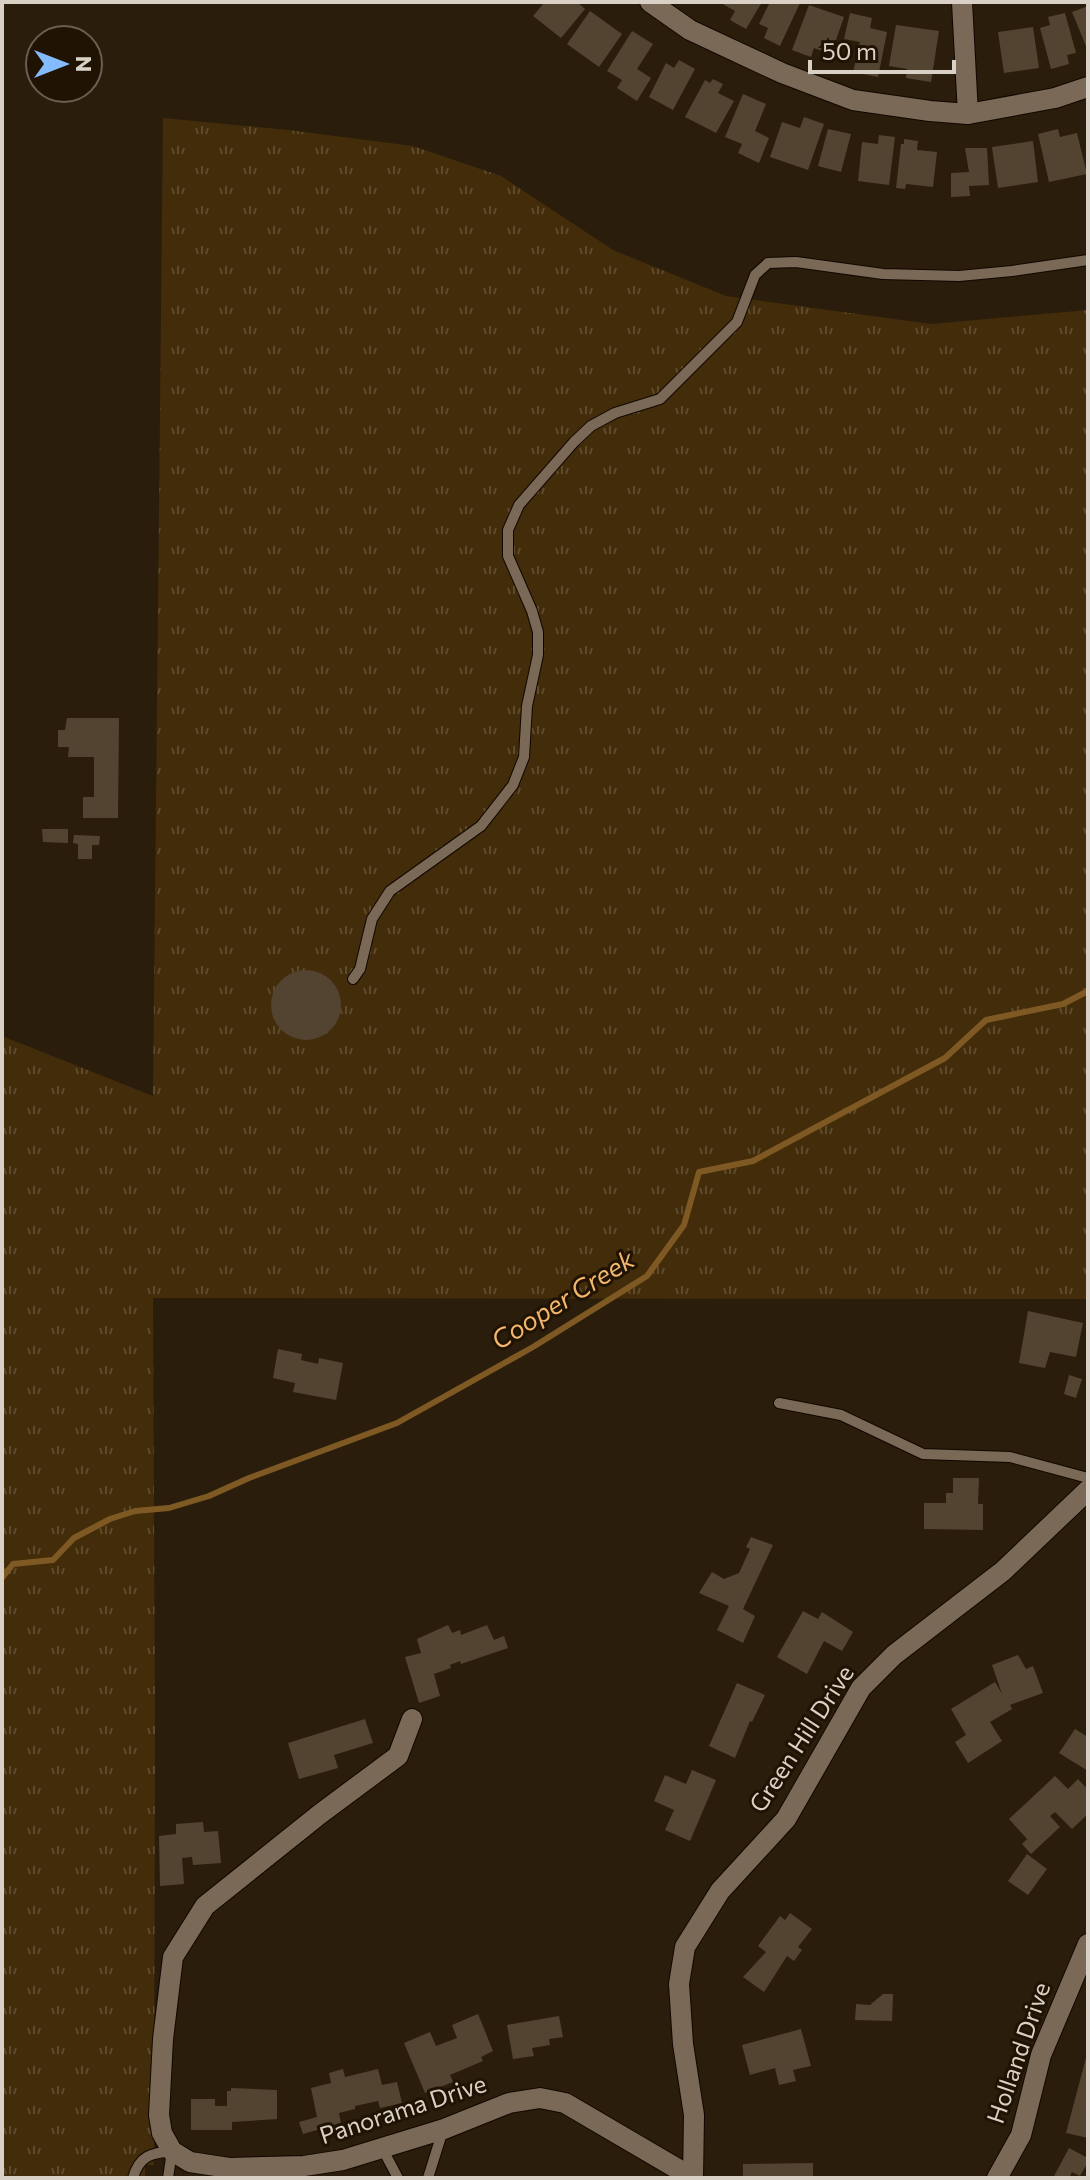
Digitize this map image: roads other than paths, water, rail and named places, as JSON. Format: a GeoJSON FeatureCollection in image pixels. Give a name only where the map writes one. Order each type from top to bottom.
{"type":"FeatureCollection","features":[{"type":"Feature","properties":{"kind":"street"},"geometry":{"type":"LineString","coordinates":[[650,2],[690,30],[782,73],[853,100],[968,114],[1055,98],[1088,87]]}},
{"type":"Feature","properties":{"kind":"street"},"geometry":{"type":"LineString","coordinates":[[962,2],[968,114]]}},
{"type":"Feature","properties":{"kind":"street","name":"Green Hill Drive"},"geometry":{"type":"LineString","coordinates":[[693,2178],[694,2115],[683,2044],[679,1984],[685,1947],[720,1891],[786,1819],[861,1688],[894,1655],[1003,1571],[1088,1490]]}},
{"type":"Feature","properties":{"kind":"street"},"geometry":{"type":"LineString","coordinates":[[172,2151],[162,2133],[159,2115],[163,2039],[173,1957],[205,1906],[398,1756],[412,1719]]}},
{"type":"Feature","properties":{"kind":"street","name":"Holland Drive"},"geometry":{"type":"LineString","coordinates":[[997,2178],[1021,2135],[1041,2055],[1088,1944]]}},
{"type":"Feature","properties":{"kind":"street","name":"Panorama Drive"},"geometry":{"type":"LineString","coordinates":[[172,2151],[190,2162],[229,2168],[304,2166],[343,2160],[444,2129],[509,2103],[540,2098],[565,2103],[693,2178]]}},
{"type":"Feature","properties":{"kind":"lane"},"geometry":{"type":"LineString","coordinates":[[353,979],[360,969],[372,919],[390,891],[481,826],[513,785],[524,757],[527,706],[538,644],[532,611],[508,556],[508,530],[519,505],[574,442],[591,426],[615,413],[660,399],[737,322],[755,275],[768,263],[796,262],[883,274],[959,276],[1088,260]]}},
{"type":"Feature","properties":{"kind":"lane"},"geometry":{"type":"LineString","coordinates":[[779,1403],[841,1415],[923,1454],[1010,1457],[1088,1478]]}},
{"type":"Feature","properties":{"kind":"lane"},"geometry":{"type":"LineString","coordinates":[[428,2178],[444,2129]]}},
{"type":"Feature","properties":{"kind":"lane"},"geometry":{"type":"LineString","coordinates":[[382,2148],[398,2178]]}},
{"type":"Feature","properties":{"kind":"lane"},"geometry":{"type":"LineString","coordinates":[[133,2178],[136,2165],[142,2158],[172,2151],[168,2178]]}},
{"type":"Feature","properties":{"kind":"waterway","name":"Cooper Creek"},"geometry":{"type":"LineString","coordinates":[[2,1578],[13,1564],[53,1560],[74,1538],[110,1519],[135,1511],[169,1508],[209,1496],[397,1423],[533,1347],[647,1276],[684,1225],[699,1172],[753,1161],[945,1058],[986,1020],[1063,1004],[1088,991]]}}]}
